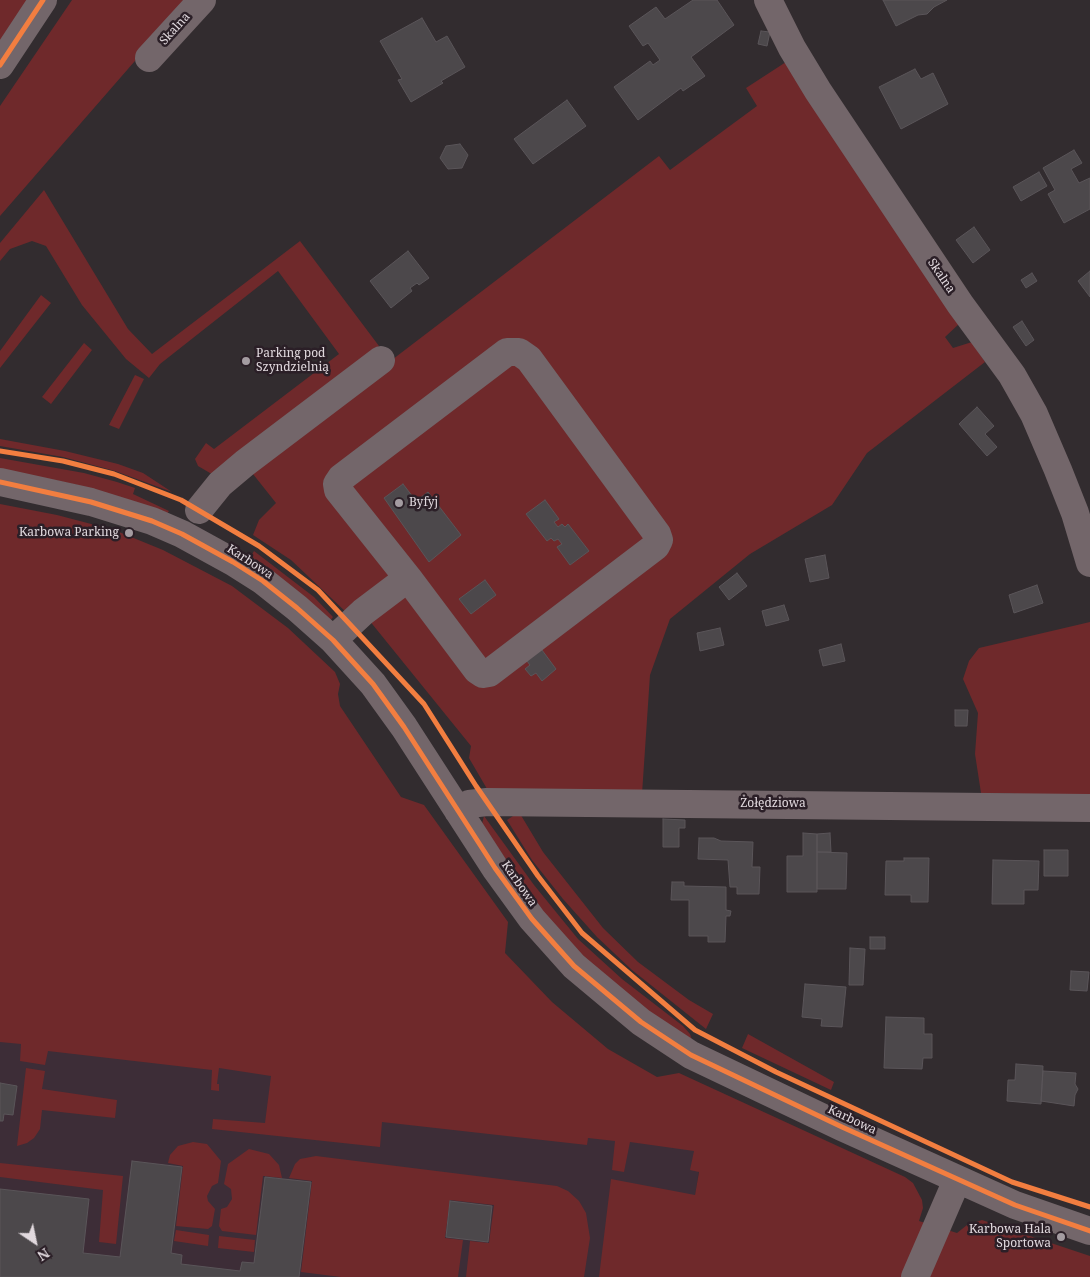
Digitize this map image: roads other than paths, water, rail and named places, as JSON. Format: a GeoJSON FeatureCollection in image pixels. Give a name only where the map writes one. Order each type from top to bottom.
{"type":"FeatureCollection","features":[{"type":"Feature","properties":{"kind":"street"},"geometry":{"type":"LineString","coordinates":[[0,65],[43,0]]}},
{"type":"Feature","properties":{"kind":"street","name":"Skalna"},"geometry":{"type":"LineString","coordinates":[[149,58],[202,0]]}},
{"type":"Feature","properties":{"kind":"street","name":"Skalna"},"geometry":{"type":"LineString","coordinates":[[768,0],[792,48],[818,91],[960,304],[1012,375],[1034,414],[1058,470],[1075,513],[1090,563]]}},
{"type":"Feature","properties":{"kind":"street"},"geometry":{"type":"LineString","coordinates":[[507,352],[519,352],[529,359],[657,534],[659,540],[656,546],[489,673],[483,674],[477,670],[408,578],[338,490],[336,484],[341,478],[507,352]]}},
{"type":"Feature","properties":{"kind":"street"},"geometry":{"type":"LineString","coordinates":[[199,510],[220,484],[245,463],[381,360]]}},
{"type":"Feature","properties":{"kind":"street","name":"Karbowa"},"geometry":{"type":"LineString","coordinates":[[0,482],[100,504],[140,517],[182,534],[263,581],[333,640],[373,684],[404,727],[510,890],[554,945],[594,985],[641,1022],[691,1055],[957,1180],[1040,1216],[1090,1231]]}},
{"type":"Feature","properties":{"kind":"street"},"geometry":{"type":"LineString","coordinates":[[333,640],[408,578]]}},
{"type":"Feature","properties":{"kind":"street","name":"Żołędziowa"},"geometry":{"type":"LineString","coordinates":[[458,811],[469,804],[487,802],[1090,808]]}},
{"type":"Feature","properties":{"kind":"street"},"geometry":{"type":"LineString","coordinates":[[915,1277],[957,1180]]}},
{"type":"Feature","properties":{"kind":"place","name":"Parking pod Szyndzielnią"},"geometry":{"type":"Point","coordinates":[246,361]}},
{"type":"Feature","properties":{"kind":"place","name":"Byfyj"},"geometry":{"type":"Point","coordinates":[399,503]}},
{"type":"Feature","properties":{"kind":"place","name":"Karbowa Parking"},"geometry":{"type":"Point","coordinates":[129,533]}},
{"type":"Feature","properties":{"kind":"place","name":"Karbowa Hala Sportowa"},"geometry":{"type":"Point","coordinates":[1061,1237]}}]}
